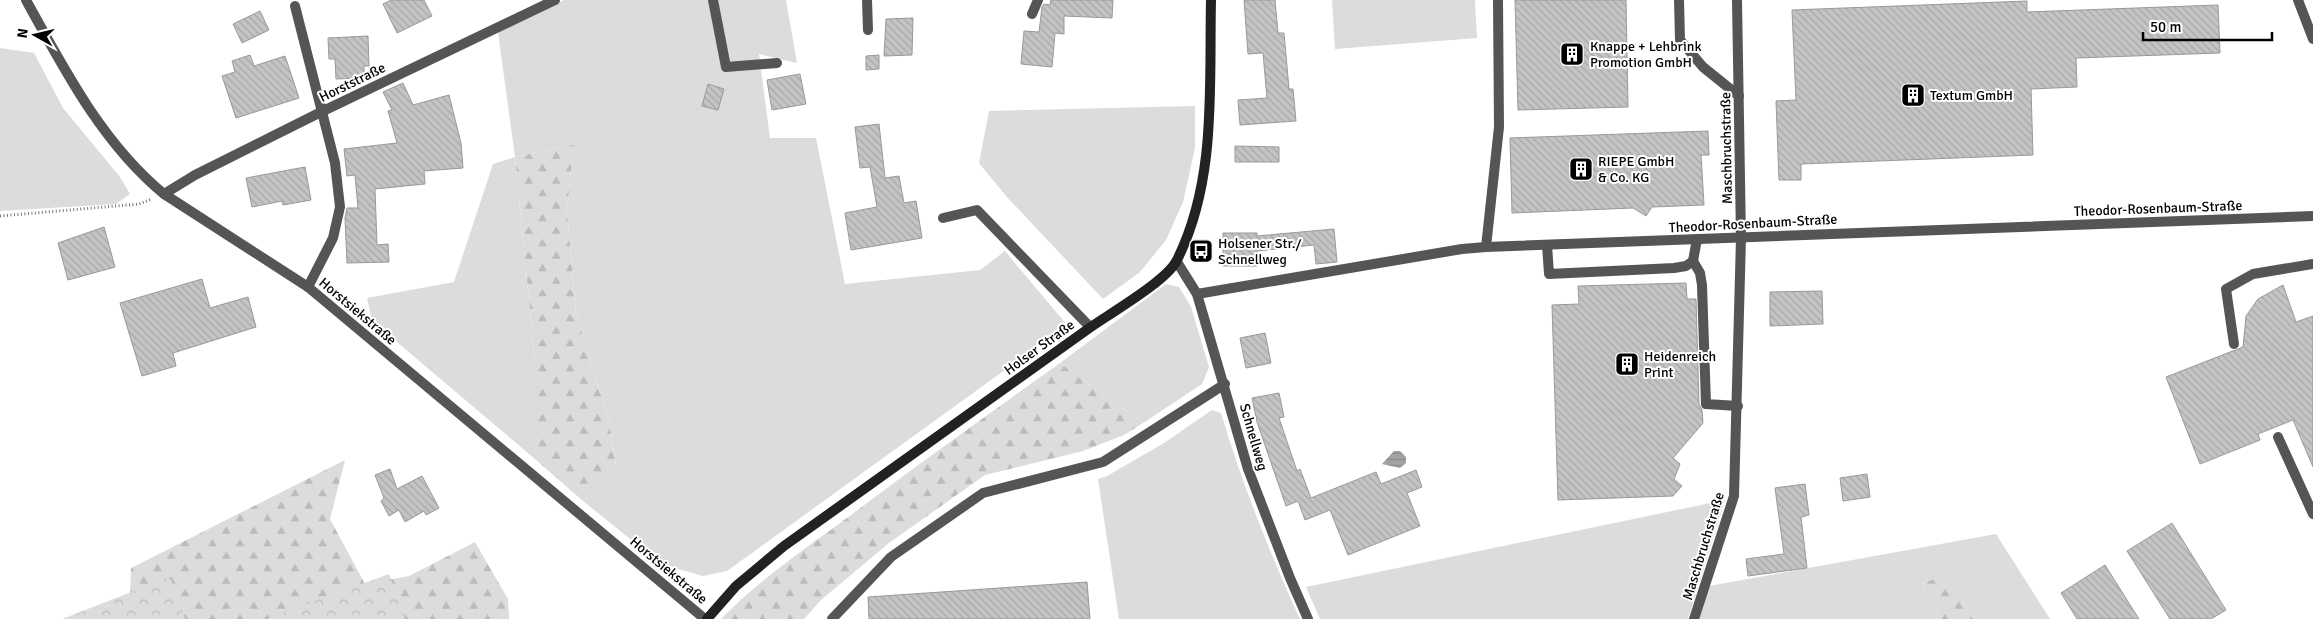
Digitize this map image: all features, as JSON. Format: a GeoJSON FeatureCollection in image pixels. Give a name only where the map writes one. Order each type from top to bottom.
{"type":"FeatureCollection","features":[{"type":"Feature","properties":{"kind":"main road","name":"Holser Straße"},"geometry":{"type":"LineString","coordinates":[[706,619],[736,586],[784,546],[1090,327],[1150,287],[1176,262],[1197,213],[1207,160],[1212,0]]}},
{"type":"Feature","properties":{"kind":"street","name":"Horstsiekstraße"},"geometry":{"type":"LineString","coordinates":[[26,0],[64,68],[110,138],[146,179],[164,194],[308,287],[706,619]]}},
{"type":"Feature","properties":{"kind":"street","name":"Horststraße"},"geometry":{"type":"LineString","coordinates":[[164,194],[195,175],[321,112],[555,0]]}},
{"type":"Feature","properties":{"kind":"street"},"geometry":{"type":"LineString","coordinates":[[713,0],[726,67],[777,63]]}},
{"type":"Feature","properties":{"kind":"street"},"geometry":{"type":"LineString","coordinates":[[867,0],[868,30]]}},
{"type":"Feature","properties":{"kind":"street"},"geometry":{"type":"LineString","coordinates":[[1032,14],[1038,0]]}},
{"type":"Feature","properties":{"kind":"street"},"geometry":{"type":"LineString","coordinates":[[1486,247],[1499,127],[1498,0]]}},
{"type":"Feature","properties":{"kind":"street"},"geometry":{"type":"LineString","coordinates":[[1679,0],[1680,40],[1703,67],[1739,96]]}},
{"type":"Feature","properties":{"kind":"street","name":"Maschbruchstraße"},"geometry":{"type":"LineString","coordinates":[[1694,619],[1734,496],[1738,406],[1740,238],[1737,0]]}},
{"type":"Feature","properties":{"kind":"street"},"geometry":{"type":"LineString","coordinates":[[2298,0],[2313,39]]}},
{"type":"Feature","properties":{"kind":"street"},"geometry":{"type":"LineString","coordinates":[[295,6],[335,163],[340,208],[333,238],[308,287]]}},
{"type":"Feature","properties":{"kind":"street"},"geometry":{"type":"LineString","coordinates":[[943,218],[977,210],[1090,327]]}},
{"type":"Feature","properties":{"kind":"street","name":"Theodor-Rosenbaum-Straße"},"geometry":{"type":"LineString","coordinates":[[1197,294],[1462,249],[1486,247],[2313,216]]}},
{"type":"Feature","properties":{"kind":"street"},"geometry":{"type":"LineString","coordinates":[[1697,240],[1693,261],[1700,273],[1702,285],[1706,404],[1738,406]]}},
{"type":"Feature","properties":{"kind":"street"},"geometry":{"type":"LineString","coordinates":[[1547,245],[1549,274],[1674,268],[1686,266],[1693,261]]}},
{"type":"Feature","properties":{"kind":"street","name":"Schnellweg"},"geometry":{"type":"LineString","coordinates":[[1176,262],[1197,294],[1248,469],[1308,619]]}},
{"type":"Feature","properties":{"kind":"street"},"geometry":{"type":"LineString","coordinates":[[2234,344],[2226,289],[2253,274],[2313,264]]}},
{"type":"Feature","properties":{"kind":"street"},"geometry":{"type":"LineString","coordinates":[[832,619],[891,557],[983,493],[1103,462],[1224,384]]}},
{"type":"Feature","properties":{"kind":"street"},"geometry":{"type":"LineString","coordinates":[[2278,437],[2313,514]]}},
{"type":"Feature","properties":{"kind":"path"},"geometry":{"type":"LineString","coordinates":[[0,216],[139,204],[164,194]]}},
{"type":"Feature","properties":{"kind":"green space"},"geometry":{"type":"Polygon","coordinates":[[[564,0],[786,0],[797,63],[759,54],[770,138],[816,138],[845,284],[980,270],[1005,251],[1067,325],[727,571],[703,576],[661,564],[583,501],[616,465],[609,421],[576,314],[567,210],[572,163],[581,143],[515,157],[498,32],[564,0]]]}},
{"type":"Feature","properties":{"kind":"green space"},"geometry":{"type":"Polygon","coordinates":[[[1332,0],[1475,0],[1477,38],[1335,49],[1332,0]]]}},
{"type":"Feature","properties":{"kind":"green space"},"geometry":{"type":"Polygon","coordinates":[[[0,48],[34,53],[63,108],[120,177],[130,194],[116,204],[0,211],[0,48]]]}},
{"type":"Feature","properties":{"kind":"green space"},"geometry":{"type":"Polygon","coordinates":[[[1195,106],[1195,148],[1183,202],[1166,240],[1140,272],[1103,299],[1006,196],[979,163],[989,111],[1195,106]]]}},
{"type":"Feature","properties":{"kind":"green space"},"geometry":{"type":"Polygon","coordinates":[[[581,143],[572,163],[567,210],[576,314],[609,421],[616,466],[583,501],[535,459],[535,362],[515,157],[581,143]]]}},
{"type":"Feature","properties":{"kind":"green space"},"geometry":{"type":"Polygon","coordinates":[[[515,157],[535,362],[535,459],[372,321],[367,298],[454,282],[493,164],[515,157]]]}},
{"type":"Feature","properties":{"kind":"green space"},"geometry":{"type":"Polygon","coordinates":[[[1166,284],[1179,287],[1191,307],[1209,367],[1202,384],[1143,423],[1060,363],[1166,284]]]}},
{"type":"Feature","properties":{"kind":"green space"},"geometry":{"type":"Polygon","coordinates":[[[1060,363],[1143,423],[1124,435],[1083,451],[985,475],[889,543],[821,600],[804,619],[721,619],[784,564],[1060,363]]]}},
{"type":"Feature","properties":{"kind":"green space"},"geometry":{"type":"Polygon","coordinates":[[[1212,410],[1221,413],[1257,517],[1300,619],[1119,619],[1098,479],[1107,476],[1164,443],[1212,410]]]}},
{"type":"Feature","properties":{"kind":"green space"},"geometry":{"type":"Polygon","coordinates":[[[345,460],[330,519],[365,584],[409,576],[475,542],[508,599],[509,619],[129,619],[131,568],[345,460]]]}},
{"type":"Feature","properties":{"kind":"green space"},"geometry":{"type":"Polygon","coordinates":[[[1725,500],[1688,619],[1320,619],[1306,587],[1725,500]]]}},
{"type":"Feature","properties":{"kind":"green space"},"geometry":{"type":"Polygon","coordinates":[[[1996,534],[2050,619],[1973,619],[1947,573],[1922,584],[1941,619],[1699,619],[1709,586],[1996,534]]]}},
{"type":"Feature","properties":{"kind":"green space"},"geometry":{"type":"Polygon","coordinates":[[[1947,573],[1973,619],[1941,619],[1922,584],[1947,573]]]}},
{"type":"Feature","properties":{"kind":"green space"},"geometry":{"type":"Polygon","coordinates":[[[389,574],[405,619],[266,619],[389,574]]]}},
{"type":"Feature","properties":{"kind":"green space"},"geometry":{"type":"Polygon","coordinates":[[[170,577],[185,619],[62,619],[170,577]]]}},
{"type":"Feature","properties":{"kind":"shaded area"},"geometry":{"type":"Polygon","coordinates":[[[1394,451],[1400,451],[1406,457],[1406,463],[1400,468],[1382,464],[1394,451]]]}},
{"type":"Feature","properties":{"kind":"building"},"geometry":{"type":"Polygon","coordinates":[[[391,0],[424,0],[432,16],[397,33],[383,4],[391,0]]]}},
{"type":"Feature","properties":{"kind":"building"},"geometry":{"type":"Polygon","coordinates":[[[1051,0],[1113,0],[1112,18],[1064,16],[1064,34],[1055,33],[1052,67],[1021,64],[1024,31],[1039,32],[1042,7],[1044,4],[1050,5],[1051,0]]]}},
{"type":"Feature","properties":{"kind":"building"},"geometry":{"type":"Polygon","coordinates":[[[1244,0],[1275,0],[1278,33],[1284,33],[1289,89],[1293,89],[1296,121],[1240,125],[1238,100],[1267,98],[1263,53],[1248,54],[1244,0]]]}},
{"type":"Feature","properties":{"kind":"building","name":"Knappe + Lehbrink Promotion GmbH"},"geometry":{"type":"Polygon","coordinates":[[[1515,0],[1626,0],[1628,107],[1518,110],[1515,0]]]}},
{"type":"Feature","properties":{"kind":"building","name":"Textum GmbH"},"geometry":{"type":"Polygon","coordinates":[[[2027,1],[2027,12],[2218,5],[2220,53],[2076,58],[2077,87],[2031,89],[2033,155],[1801,164],[1801,180],[1779,180],[1776,101],[1796,100],[1792,10],[2027,1]]]}},
{"type":"Feature","properties":{"kind":"building"},"geometry":{"type":"Polygon","coordinates":[[[260,11],[269,30],[242,43],[233,24],[260,11]]]}},
{"type":"Feature","properties":{"kind":"building"},"geometry":{"type":"Polygon","coordinates":[[[913,18],[912,55],[884,56],[886,19],[913,18]]]}},
{"type":"Feature","properties":{"kind":"building"},"geometry":{"type":"Polygon","coordinates":[[[368,36],[369,66],[364,66],[364,78],[336,79],[335,59],[329,59],[328,38],[368,36]]]}},
{"type":"Feature","properties":{"kind":"building"},"geometry":{"type":"Polygon","coordinates":[[[250,55],[254,66],[285,56],[299,98],[236,118],[222,76],[235,72],[232,61],[250,55]]]}},
{"type":"Feature","properties":{"kind":"building"},"geometry":{"type":"Polygon","coordinates":[[[879,55],[879,69],[866,70],[866,56],[879,55]]]}},
{"type":"Feature","properties":{"kind":"building"},"geometry":{"type":"Polygon","coordinates":[[[800,74],[806,104],[772,110],[767,80],[800,74]]]}},
{"type":"Feature","properties":{"kind":"building"},"geometry":{"type":"Polygon","coordinates":[[[403,83],[413,105],[449,95],[461,143],[463,168],[424,171],[425,184],[375,189],[377,245],[388,244],[389,262],[347,263],[345,218],[347,208],[358,208],[355,175],[347,176],[344,149],[397,143],[388,111],[392,110],[383,92],[403,83]]]}},
{"type":"Feature","properties":{"kind":"building"},"geometry":{"type":"Polygon","coordinates":[[[708,84],[724,89],[718,110],[702,106],[708,84]]]}},
{"type":"Feature","properties":{"kind":"building"},"geometry":{"type":"Polygon","coordinates":[[[879,124],[885,178],[899,176],[904,203],[916,201],[922,238],[851,250],[845,213],[877,207],[870,167],[860,168],[855,127],[879,124]]]}},
{"type":"Feature","properties":{"kind":"building","name":"RIEPE GmbH & Co. KG"},"geometry":{"type":"Polygon","coordinates":[[[1708,131],[1709,155],[1701,155],[1704,205],[1652,207],[1646,216],[1633,208],[1512,213],[1510,138],[1708,131]]]}},
{"type":"Feature","properties":{"kind":"building"},"geometry":{"type":"Polygon","coordinates":[[[1235,146],[1279,147],[1279,162],[1235,162],[1235,146]]]}},
{"type":"Feature","properties":{"kind":"building"},"geometry":{"type":"Polygon","coordinates":[[[305,167],[311,200],[283,205],[282,201],[252,207],[246,178],[305,167]]]}},
{"type":"Feature","properties":{"kind":"building"},"geometry":{"type":"Polygon","coordinates":[[[104,227],[115,267],[68,280],[58,243],[104,227]]]}},
{"type":"Feature","properties":{"kind":"building"},"geometry":{"type":"Polygon","coordinates":[[[1334,229],[1337,262],[1316,264],[1314,245],[1257,251],[1257,266],[1223,266],[1223,233],[1257,233],[1257,236],[1334,229]]]}},
{"type":"Feature","properties":{"kind":"building"},"geometry":{"type":"Polygon","coordinates":[[[202,279],[210,308],[248,297],[256,327],[173,353],[176,366],[142,376],[120,303],[202,279]]]}},
{"type":"Feature","properties":{"kind":"building","name":"Heidenreich Print"},"geometry":{"type":"Polygon","coordinates":[[[1686,283],[1687,299],[1696,299],[1699,404],[1702,410],[1703,423],[1673,458],[1680,464],[1674,479],[1682,486],[1673,496],[1558,500],[1552,305],[1579,304],[1578,286],[1686,283]]]}},
{"type":"Feature","properties":{"kind":"building"},"geometry":{"type":"Polygon","coordinates":[[[2283,285],[2296,322],[2313,316],[2313,467],[2293,420],[2258,434],[2260,440],[2200,464],[2166,377],[2243,347],[2246,316],[2258,299],[2283,285]]]}},
{"type":"Feature","properties":{"kind":"building"},"geometry":{"type":"Polygon","coordinates":[[[1822,291],[1823,324],[1770,326],[1770,292],[1822,291]]]}},
{"type":"Feature","properties":{"kind":"building"},"geometry":{"type":"Polygon","coordinates":[[[1265,333],[1271,363],[1246,368],[1240,338],[1265,333]]]}},
{"type":"Feature","properties":{"kind":"building"},"geometry":{"type":"Polygon","coordinates":[[[1279,393],[1284,417],[1279,418],[1297,471],[1300,469],[1311,498],[1376,472],[1381,484],[1416,470],[1422,487],[1407,493],[1420,526],[1348,555],[1330,510],[1305,520],[1298,501],[1286,506],[1257,422],[1252,398],[1279,393]]]}},
{"type":"Feature","properties":{"kind":"building"},"geometry":{"type":"Polygon","coordinates":[[[390,469],[397,489],[422,476],[439,508],[426,515],[424,511],[405,522],[399,510],[389,516],[381,501],[384,498],[375,475],[390,469]]]}},
{"type":"Feature","properties":{"kind":"building"},"geometry":{"type":"Polygon","coordinates":[[[1867,474],[1870,497],[1843,501],[1840,478],[1867,474]]]}},
{"type":"Feature","properties":{"kind":"building"},"geometry":{"type":"Polygon","coordinates":[[[1805,484],[1809,515],[1801,517],[1807,568],[1748,576],[1746,559],[1784,554],[1775,488],[1805,484]]]}},
{"type":"Feature","properties":{"kind":"building"},"geometry":{"type":"Polygon","coordinates":[[[2172,523],[2226,610],[2211,619],[2170,619],[2127,551],[2172,523]]]}},
{"type":"Feature","properties":{"kind":"building"},"geometry":{"type":"Polygon","coordinates":[[[2105,565],[2139,619],[2077,619],[2061,593],[2105,565]]]}},
{"type":"Feature","properties":{"kind":"building"},"geometry":{"type":"Polygon","coordinates":[[[1087,582],[1090,619],[869,619],[868,597],[1087,582]]]}},
{"type":"Feature","properties":{"kind":"place","name":"Knappe + Lehbrink Promotion GmbH"},"geometry":{"type":"Point","coordinates":[1572,54]}},
{"type":"Feature","properties":{"kind":"place","name":"Textum GmbH"},"geometry":{"type":"Point","coordinates":[1913,95]}},
{"type":"Feature","properties":{"kind":"place","name":"RIEPE GmbH & Co. KG"},"geometry":{"type":"Point","coordinates":[1581,169]}},
{"type":"Feature","properties":{"kind":"place","name":"Holsener Str./ Schnellweg"},"geometry":{"type":"Point","coordinates":[1201,251]}},
{"type":"Feature","properties":{"kind":"place","name":"Heidenreich Print"},"geometry":{"type":"Point","coordinates":[1627,364]}}]}
